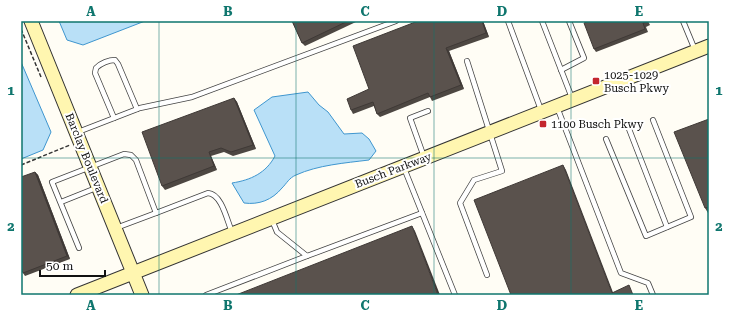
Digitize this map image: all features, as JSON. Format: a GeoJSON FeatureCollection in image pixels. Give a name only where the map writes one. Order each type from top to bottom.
{"type":"FeatureCollection","features":[{"type":"Feature","properties":{"kind":"street","name":"Barclay Boulevard"},"geometry":{"type":"LineString","coordinates":[[31,21],[134,272],[142,295]]}},
{"type":"Feature","properties":{"kind":"street","name":"Busch Parkway"},"geometry":{"type":"LineString","coordinates":[[77,295],[709,46]]}},
{"type":"Feature","properties":{"kind":"lane"},"geometry":{"type":"LineString","coordinates":[[76,133],[137,109],[192,98],[396,21]]}},
{"type":"Feature","properties":{"kind":"lane"},"geometry":{"type":"LineString","coordinates":[[508,21],[542,111]]}},
{"type":"Feature","properties":{"kind":"lane"},"geometry":{"type":"LineString","coordinates":[[542,21],[573,99]]}},
{"type":"Feature","properties":{"kind":"lane"},"geometry":{"type":"LineString","coordinates":[[561,70],[584,58],[569,21]]}},
{"type":"Feature","properties":{"kind":"lane"},"geometry":{"type":"LineString","coordinates":[[683,21],[695,51]]}},
{"type":"Feature","properties":{"kind":"lane"},"geometry":{"type":"LineString","coordinates":[[114,118],[95,72],[99,65],[111,60],[115,60],[118,64],[137,109]]}},
{"type":"Feature","properties":{"kind":"lane"},"geometry":{"type":"LineString","coordinates":[[467,62],[502,171],[474,180],[460,203],[487,275]]}},
{"type":"Feature","properties":{"kind":"lane"},"geometry":{"type":"LineString","coordinates":[[556,106],[621,273],[648,283],[653,295]]}},
{"type":"Feature","properties":{"kind":"lane"},"geometry":{"type":"LineString","coordinates":[[425,158],[410,118],[428,111]]}},
{"type":"Feature","properties":{"kind":"lane"},"geometry":{"type":"LineString","coordinates":[[606,138],[646,236],[691,217],[653,120]]}},
{"type":"Feature","properties":{"kind":"lane"},"geometry":{"type":"LineString","coordinates":[[629,129],[667,227]]}},
{"type":"Feature","properties":{"kind":"lane"},"geometry":{"type":"LineString","coordinates":[[79,248],[52,182],[124,154],[131,155],[136,160],[156,213]]}},
{"type":"Feature","properties":{"kind":"lane"},"geometry":{"type":"LineString","coordinates":[[403,166],[455,295]]}},
{"type":"Feature","properties":{"kind":"lane"},"geometry":{"type":"LineString","coordinates":[[61,202],[99,187]]}},
{"type":"Feature","properties":{"kind":"lane"},"geometry":{"type":"LineString","coordinates":[[116,228],[208,193],[212,193],[219,200],[232,233]]}},
{"type":"Feature","properties":{"kind":"lane"},"geometry":{"type":"LineString","coordinates":[[206,295],[422,213]]}},
{"type":"Feature","properties":{"kind":"lane"},"geometry":{"type":"LineString","coordinates":[[271,218],[277,232],[307,256]]}},
{"type":"Feature","properties":{"kind":"path"},"geometry":{"type":"LineString","coordinates":[[21,165],[70,145]]}},
{"type":"Feature","properties":{"kind":"water"},"geometry":{"type":"Polygon","coordinates":[[[59,21],[145,21],[83,45],[67,40],[59,21]]]}},
{"type":"Feature","properties":{"kind":"water"},"geometry":{"type":"Polygon","coordinates":[[[21,62],[51,132],[43,150],[21,159],[21,62]]]}},
{"type":"Feature","properties":{"kind":"water"},"geometry":{"type":"Polygon","coordinates":[[[308,92],[319,105],[328,112],[344,134],[362,133],[369,139],[376,151],[369,160],[332,165],[313,169],[296,175],[270,199],[255,203],[244,203],[232,183],[252,178],[257,175],[267,167],[275,156],[254,110],[272,97],[308,92]]]}},
{"type":"Feature","properties":{"kind":"building"},"geometry":{"type":"Polygon","coordinates":[[[292,21],[348,21],[302,43],[292,21]]]}},
{"type":"Feature","properties":{"kind":"building"},"geometry":{"type":"Polygon","coordinates":[[[418,21],[482,21],[486,33],[446,48],[461,85],[430,97],[428,93],[377,114],[373,102],[351,110],[347,99],[369,89],[353,46],[418,21]]]}},
{"type":"Feature","properties":{"kind":"building"},"geometry":{"type":"Polygon","coordinates":[[[590,21],[648,22],[643,23],[645,29],[594,49],[584,23],[590,21]]]}},
{"type":"Feature","properties":{"kind":"building"},"geometry":{"type":"Polygon","coordinates":[[[234,98],[253,145],[231,152],[221,148],[209,152],[214,166],[162,186],[142,132],[234,98]]]}},
{"type":"Feature","properties":{"kind":"building"},"geometry":{"type":"Polygon","coordinates":[[[709,119],[709,207],[705,208],[674,132],[709,119]]]}},
{"type":"Feature","properties":{"kind":"building"},"geometry":{"type":"Polygon","coordinates":[[[563,165],[612,293],[629,285],[633,295],[511,295],[474,200],[563,165]]]}},
{"type":"Feature","properties":{"kind":"building"},"geometry":{"type":"Polygon","coordinates":[[[35,172],[67,256],[23,273],[21,267],[21,177],[35,172]]]}},
{"type":"Feature","properties":{"kind":"building"},"geometry":{"type":"Polygon","coordinates":[[[412,226],[438,295],[236,295],[412,226]]]}},
{"type":"Feature","properties":{"kind":"place","name":"1025-1029 Busch Pkwy"},"geometry":{"type":"Point","coordinates":[596,81]}},
{"type":"Feature","properties":{"kind":"place","name":"1100 Busch Pkwy"},"geometry":{"type":"Point","coordinates":[543,124]}}]}
